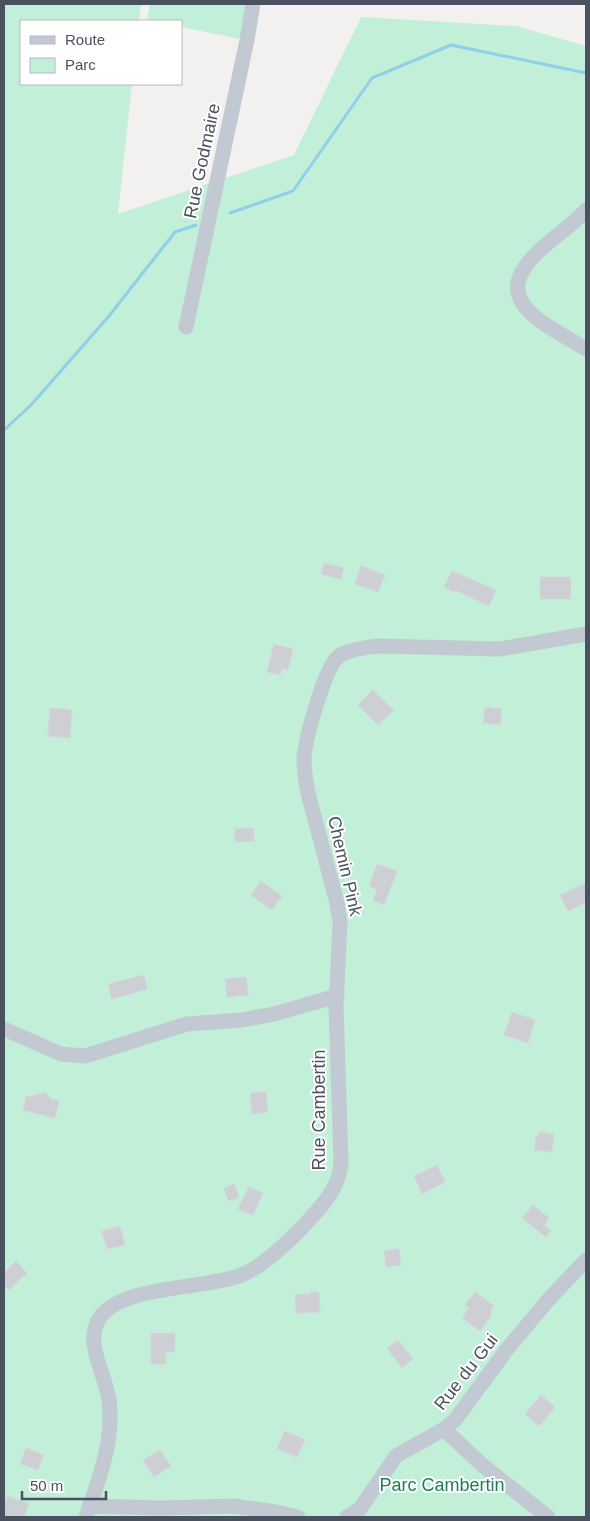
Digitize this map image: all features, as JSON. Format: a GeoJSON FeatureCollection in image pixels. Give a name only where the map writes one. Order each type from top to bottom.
{"type":"FeatureCollection","features":[{"type":"Feature","properties":{"kind":"street","name":"Rue Godmaire"},"geometry":{"type":"LineString","coordinates":[[186,327],[253,4]]}},
{"type":"Feature","properties":{"kind":"street"},"geometry":{"type":"LineString","coordinates":[[586,210],[576,221],[537,253],[526,266],[517,286],[518,296],[522,305],[534,316],[586,349]]}},
{"type":"Feature","properties":{"kind":"street","name":"Chemin Pink"},"geometry":{"type":"LineString","coordinates":[[337,996],[340,923],[337,903],[308,793],[304,758],[312,722],[335,660],[348,652],[378,646],[500,649],[586,634]]}},
{"type":"Feature","properties":{"kind":"street"},"geometry":{"type":"LineString","coordinates":[[4,1029],[61,1054],[84,1056],[186,1024],[242,1020],[274,1014],[337,996]]}},
{"type":"Feature","properties":{"kind":"street","name":"Rue Cambertin"},"geometry":{"type":"LineString","coordinates":[[88,1511],[101,1473],[111,1424],[109,1398],[94,1343],[94,1332],[99,1318],[115,1304],[128,1297],[207,1284],[243,1274],[260,1265],[306,1224],[327,1200],[336,1184],[341,1163],[337,996]]}},
{"type":"Feature","properties":{"kind":"street","name":"Rue du Gui"},"geometry":{"type":"LineString","coordinates":[[347,1517],[360,1509],[396,1456],[444,1430],[460,1413],[508,1348],[549,1299],[586,1260]]}},
{"type":"Feature","properties":{"kind":"street"},"geometry":{"type":"LineString","coordinates":[[444,1430],[481,1464],[548,1517]]}},
{"type":"Feature","properties":{"kind":"street"},"geometry":{"type":"LineString","coordinates":[[88,1511],[234,1506],[298,1517]]}},
{"type":"Feature","properties":{"kind":"green space","name":"Parc Cambertin"},"geometry":{"type":"Polygon","coordinates":[[[4,4],[141,4],[139,20],[20,20],[20,85],[132,85],[118,214],[294,155],[361,17],[516,26],[586,46],[586,1517],[4,1517],[4,4]]]}},
{"type":"Feature","properties":{"kind":"green space"},"geometry":{"type":"Polygon","coordinates":[[[150,4],[248,4],[240,39],[182,27],[182,20],[147,19],[150,4]]]}},
{"type":"Feature","properties":{"kind":"building"},"geometry":{"type":"Polygon","coordinates":[[[324,563],[344,568],[341,579],[321,574],[324,563]]]}},
{"type":"Feature","properties":{"kind":"building"},"geometry":{"type":"Polygon","coordinates":[[[361,566],[385,575],[378,592],[355,584],[361,566]]]}},
{"type":"Feature","properties":{"kind":"building"},"geometry":{"type":"Polygon","coordinates":[[[452,571],[496,590],[489,606],[455,590],[454,592],[444,587],[452,571]]]}},
{"type":"Feature","properties":{"kind":"building"},"geometry":{"type":"Polygon","coordinates":[[[540,577],[571,577],[571,599],[540,599],[540,577]]]}},
{"type":"Feature","properties":{"kind":"building"},"geometry":{"type":"Polygon","coordinates":[[[274,644],[293,649],[288,670],[282,668],[280,675],[267,672],[274,644]]]}},
{"type":"Feature","properties":{"kind":"building"},"geometry":{"type":"Polygon","coordinates":[[[373,690],[394,710],[378,725],[358,705],[373,690]]]}},
{"type":"Feature","properties":{"kind":"building"},"geometry":{"type":"Polygon","coordinates":[[[485,707],[502,709],[500,725],[483,723],[485,707]]]}},
{"type":"Feature","properties":{"kind":"building"},"geometry":{"type":"Polygon","coordinates":[[[50,708],[72,710],[70,738],[48,736],[50,708]]]}},
{"type":"Feature","properties":{"kind":"building"},"geometry":{"type":"Polygon","coordinates":[[[254,828],[254,841],[235,842],[235,829],[254,828]]]}},
{"type":"Feature","properties":{"kind":"building"},"geometry":{"type":"Polygon","coordinates":[[[377,864],[397,871],[384,905],[373,900],[377,889],[369,886],[377,864]]]}},
{"type":"Feature","properties":{"kind":"building"},"geometry":{"type":"Polygon","coordinates":[[[261,881],[282,896],[272,910],[251,895],[261,881]]]}},
{"type":"Feature","properties":{"kind":"building"},"geometry":{"type":"Polygon","coordinates":[[[586,883],[586,902],[568,911],[560,895],[586,883]]]}},
{"type":"Feature","properties":{"kind":"building"},"geometry":{"type":"Polygon","coordinates":[[[144,975],[147,989],[112,999],[108,984],[144,975]]]}},
{"type":"Feature","properties":{"kind":"building"},"geometry":{"type":"Polygon","coordinates":[[[246,977],[248,995],[227,997],[225,979],[246,977]]]}},
{"type":"Feature","properties":{"kind":"building"},"geometry":{"type":"Polygon","coordinates":[[[512,1012],[535,1020],[528,1043],[504,1035],[512,1012]]]}},
{"type":"Feature","properties":{"kind":"building"},"geometry":{"type":"Polygon","coordinates":[[[45,1092],[51,1099],[59,1101],[55,1118],[23,1110],[26,1096],[31,1097],[45,1092]]]}},
{"type":"Feature","properties":{"kind":"building"},"geometry":{"type":"Polygon","coordinates":[[[266,1092],[268,1112],[252,1114],[250,1093],[266,1092]]]}},
{"type":"Feature","properties":{"kind":"building"},"geometry":{"type":"Polygon","coordinates":[[[539,1132],[554,1134],[552,1152],[534,1150],[536,1136],[538,1136],[539,1132]]]}},
{"type":"Feature","properties":{"kind":"building"},"geometry":{"type":"Polygon","coordinates":[[[437,1165],[445,1182],[422,1194],[414,1176],[437,1165]]]}},
{"type":"Feature","properties":{"kind":"building"},"geometry":{"type":"Polygon","coordinates":[[[234,1184],[239,1197],[229,1201],[224,1189],[234,1184]]]}},
{"type":"Feature","properties":{"kind":"building"},"geometry":{"type":"Polygon","coordinates":[[[249,1187],[263,1193],[253,1215],[238,1209],[249,1187]]]}},
{"type":"Feature","properties":{"kind":"building"},"geometry":{"type":"Polygon","coordinates":[[[533,1205],[549,1218],[544,1225],[551,1231],[546,1237],[522,1218],[533,1205]]]}},
{"type":"Feature","properties":{"kind":"building"},"geometry":{"type":"Polygon","coordinates":[[[120,1226],[125,1245],[107,1249],[102,1231],[120,1226]]]}},
{"type":"Feature","properties":{"kind":"building"},"geometry":{"type":"Polygon","coordinates":[[[399,1249],[401,1265],[386,1267],[384,1251],[399,1249]]]}},
{"type":"Feature","properties":{"kind":"building"},"geometry":{"type":"Polygon","coordinates":[[[16,1261],[27,1273],[9,1290],[4,1285],[4,1273],[16,1261]]]}},
{"type":"Feature","properties":{"kind":"building"},"geometry":{"type":"Polygon","coordinates":[[[310,1292],[319,1292],[320,1312],[296,1313],[295,1295],[310,1294],[310,1292]]]}},
{"type":"Feature","properties":{"kind":"building"},"geometry":{"type":"Polygon","coordinates":[[[475,1292],[494,1306],[490,1312],[492,1314],[480,1331],[462,1318],[469,1308],[465,1305],[475,1292]]]}},
{"type":"Feature","properties":{"kind":"building"},"geometry":{"type":"Polygon","coordinates":[[[151,1333],[175,1333],[175,1352],[166,1352],[166,1364],[151,1364],[151,1333]]]}},
{"type":"Feature","properties":{"kind":"building"},"geometry":{"type":"Polygon","coordinates":[[[398,1340],[413,1359],[402,1368],[387,1348],[398,1340]]]}},
{"type":"Feature","properties":{"kind":"building"},"geometry":{"type":"Polygon","coordinates":[[[541,1395],[555,1407],[539,1426],[525,1414],[541,1395]]]}},
{"type":"Feature","properties":{"kind":"building"},"geometry":{"type":"Polygon","coordinates":[[[285,1431],[305,1440],[297,1457],[277,1449],[285,1431]]]}},
{"type":"Feature","properties":{"kind":"building"},"geometry":{"type":"Polygon","coordinates":[[[26,1448],[43,1455],[38,1470],[20,1464],[26,1448]]]}},
{"type":"Feature","properties":{"kind":"building"},"geometry":{"type":"Polygon","coordinates":[[[160,1450],[171,1466],[154,1477],[143,1460],[160,1450]]]}},
{"type":"Feature","properties":{"kind":"building"},"geometry":{"type":"Polygon","coordinates":[[[7,1496],[29,1504],[24,1517],[4,1517],[4,1505],[7,1496]]]}},
{"type":"Feature","properties":{"kind":"waterway"},"geometry":{"type":"LineString","coordinates":[[230,213],[293,191],[372,78],[451,45],[586,73]]}},
{"type":"Feature","properties":{"kind":"waterway"},"geometry":{"type":"LineString","coordinates":[[4,430],[31,405],[109,316],[175,232],[196,225]]}}]}
